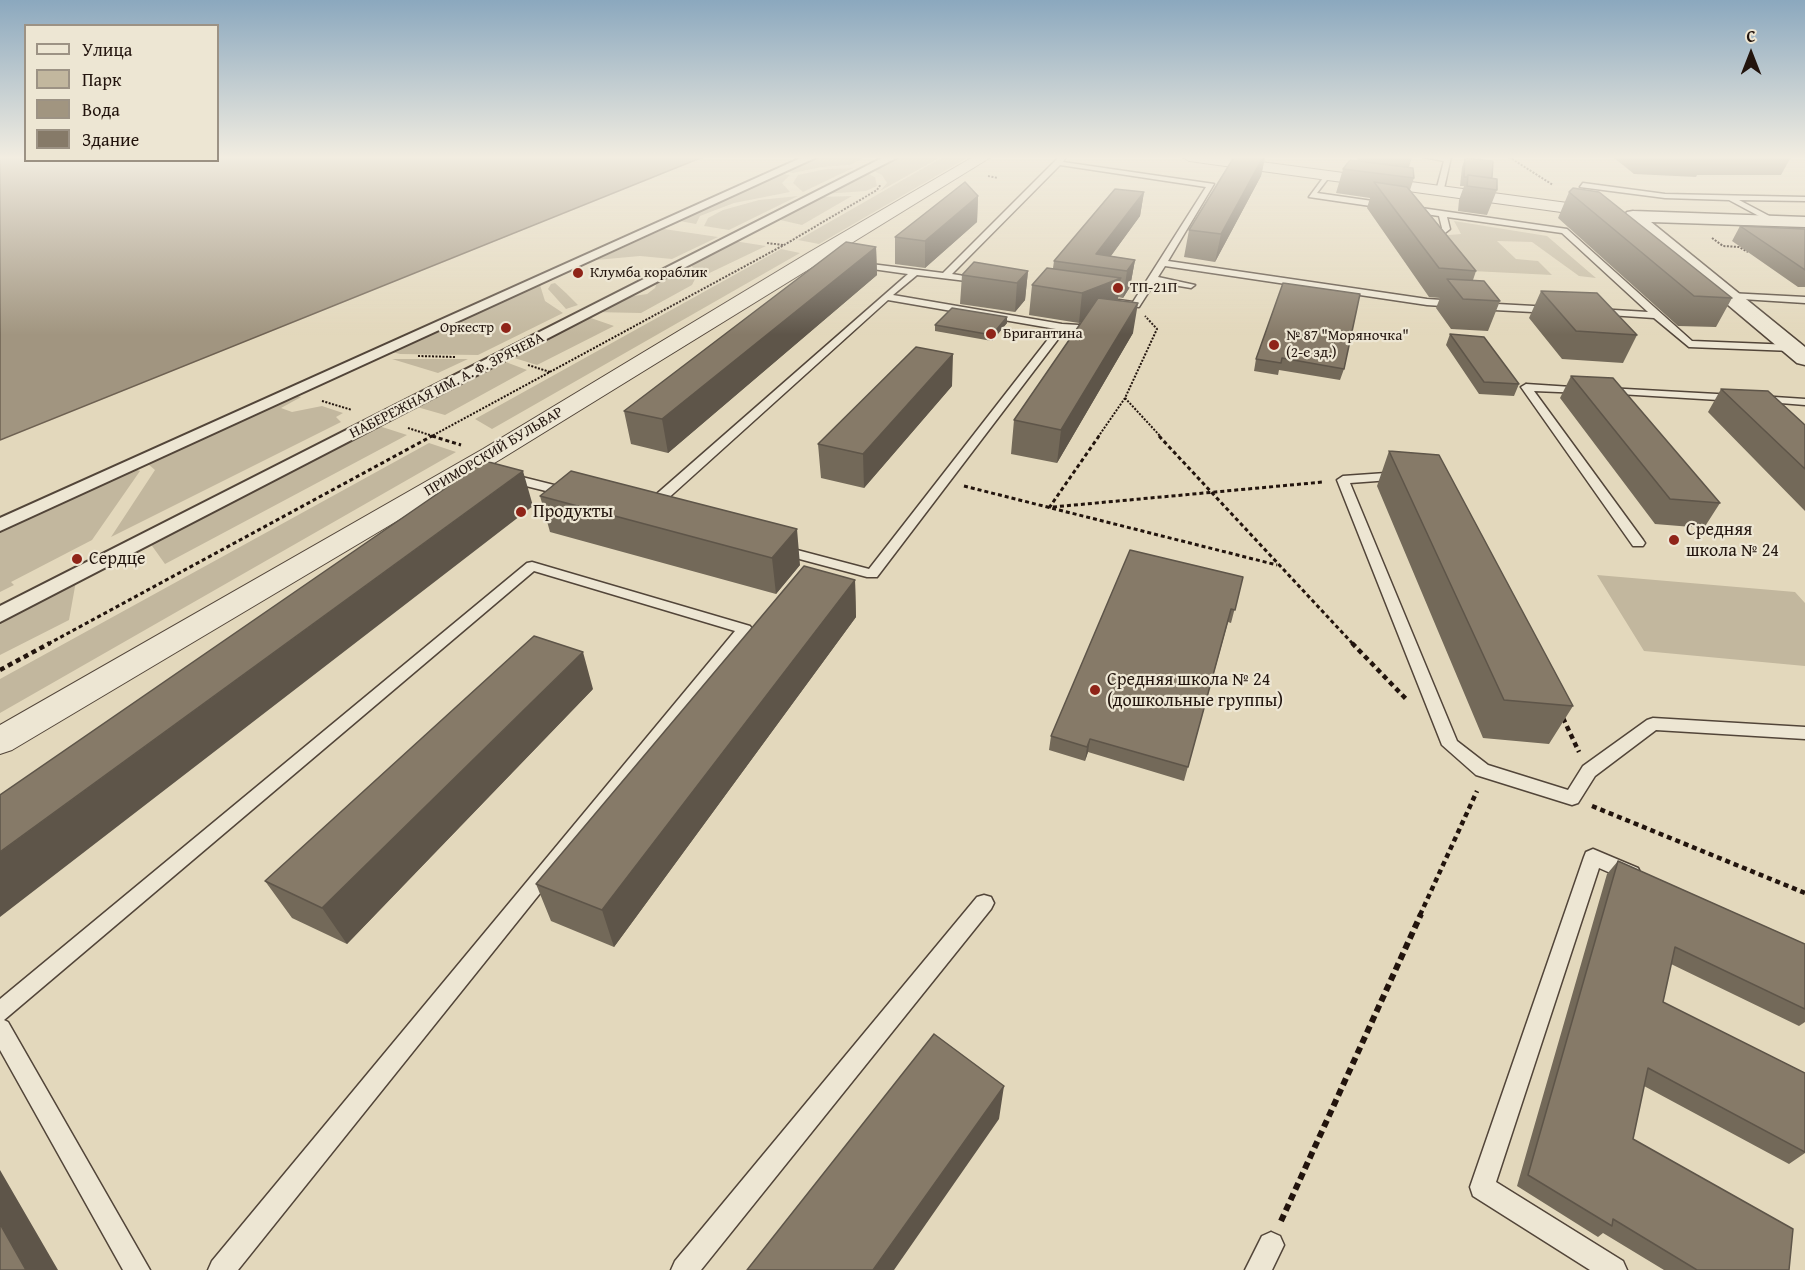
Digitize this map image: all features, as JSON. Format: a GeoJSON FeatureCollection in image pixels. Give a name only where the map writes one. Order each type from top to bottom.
{"type":"FeatureCollection","features":[{"type":"Feature","properties":{"kind":"street"},"geometry":{"type":"LineString","coordinates":[[0,525],[685,216]]}},
{"type":"Feature","properties":{"kind":"street","name":"НАБЕРЕЖНАЯ ИМ. А. Ф. ЗРЯЧЕВА"},"geometry":{"type":"LineString","coordinates":[[0,615],[779,216]]}},
{"type":"Feature","properties":{"kind":"street","name":"ПРИМОРСКИЙ БУЛЬВАР"},"geometry":{"type":"LineString","coordinates":[[0,741],[899,216]]}},
{"type":"Feature","properties":{"kind":"street"},"geometry":{"type":"LineString","coordinates":[[1633,216],[1799,353]]}},
{"type":"Feature","properties":{"kind":"street"},"geometry":{"type":"LineString","coordinates":[[1640,216],[1805,222]]}},
{"type":"Feature","properties":{"kind":"lane"},"geometry":{"type":"LineString","coordinates":[[946,275],[1004,216]]}},
{"type":"Feature","properties":{"kind":"lane"},"geometry":{"type":"LineString","coordinates":[[886,297],[1062,327],[1080,328],[1136,305],[1192,216]]}},
{"type":"Feature","properties":{"kind":"lane"},"geometry":{"type":"LineString","coordinates":[[1443,216],[1446,229],[1436,236],[1451,254]]}},
{"type":"Feature","properties":{"kind":"lane"},"geometry":{"type":"LineString","coordinates":[[1459,216],[1564,231],[1689,344],[1799,353]]}},
{"type":"Feature","properties":{"kind":"lane"},"geometry":{"type":"LineString","coordinates":[[1764,216],[1772,221]]}},
{"type":"Feature","properties":{"kind":"lane"},"geometry":{"type":"LineString","coordinates":[[852,263],[990,282]]}},
{"type":"Feature","properties":{"kind":"lane"},"geometry":{"type":"LineString","coordinates":[[1163,263],[1427,302],[1472,305]]}},
{"type":"Feature","properties":{"kind":"lane"},"geometry":{"type":"LineString","coordinates":[[645,512],[915,272]]}},
{"type":"Feature","properties":{"kind":"lane"},"geometry":{"type":"LineString","coordinates":[[1152,279],[1191,285]]}},
{"type":"Feature","properties":{"kind":"lane"},"geometry":{"type":"LineString","coordinates":[[1480,289],[1494,307]]}},
{"type":"Feature","properties":{"kind":"lane"},"geometry":{"type":"LineString","coordinates":[[1729,296],[1805,300]]}},
{"type":"Feature","properties":{"kind":"lane"},"geometry":{"type":"LineString","coordinates":[[1113,302],[1136,305]]}},
{"type":"Feature","properties":{"kind":"lane"},"geometry":{"type":"LineString","coordinates":[[1483,306],[1565,310]]}},
{"type":"Feature","properties":{"kind":"lane"},"geometry":{"type":"LineString","coordinates":[[1588,312],[1659,315]]}},
{"type":"Feature","properties":{"kind":"lane"},"geometry":{"type":"LineString","coordinates":[[770,546],[872,574],[1062,327]]}},
{"type":"Feature","properties":{"kind":"lane"},"geometry":{"type":"LineString","coordinates":[[1638,543],[1526,387],[1805,402]]}},
{"type":"Feature","properties":{"kind":"lane"},"geometry":{"type":"LineString","coordinates":[[482,460],[588,498]]}},
{"type":"Feature","properties":{"kind":"lane"},"geometry":{"type":"LineString","coordinates":[[1415,474],[1343,480],[1450,745],[1482,770],[1572,798],[1589,771],[1653,724],[1805,733]]}},
{"type":"Feature","properties":{"kind":"lane"},"geometry":{"type":"LineString","coordinates":[[0,1012],[532,566],[745,629],[221,1270]]}},
{"type":"Feature","properties":{"kind":"lane"},"geometry":{"type":"LineString","coordinates":[[1614,1270],[1482,1187],[1593,857],[1646,881]]}},
{"type":"Feature","properties":{"kind":"lane"},"geometry":{"type":"LineString","coordinates":[[684,1270],[984,903]]}},
{"type":"Feature","properties":{"kind":"lane"},"geometry":{"type":"LineString","coordinates":[[0,1029],[137,1270]]}},
{"type":"Feature","properties":{"kind":"lane"},"geometry":{"type":"LineString","coordinates":[[1258,1270],[1270,1245]]}},
{"type":"Feature","properties":{"kind":"path"},"geometry":{"type":"LineString","coordinates":[[0,670],[434,436],[833,216]]}},
{"type":"Feature","properties":{"kind":"path"},"geometry":{"type":"LineString","coordinates":[[1724,246],[1739,247],[1748,252]]}},
{"type":"Feature","properties":{"kind":"path"},"geometry":{"type":"LineString","coordinates":[[1049,508],[1125,398],[1157,329],[1136,305]]}},
{"type":"Feature","properties":{"kind":"path"},"geometry":{"type":"LineString","coordinates":[[379,356],[458,357]]}},
{"type":"Feature","properties":{"kind":"path"},"geometry":{"type":"LineString","coordinates":[[297,392],[434,436],[482,460]]}},
{"type":"Feature","properties":{"kind":"path"},"geometry":{"type":"LineString","coordinates":[[1125,398],[1277,565],[1409,702]]}},
{"type":"Feature","properties":{"kind":"path"},"geometry":{"type":"LineString","coordinates":[[1049,508],[1343,480]]}},
{"type":"Feature","properties":{"kind":"path"},"geometry":{"type":"LineString","coordinates":[[944,481],[1277,565]]}},
{"type":"Feature","properties":{"kind":"path"},"geometry":{"type":"LineString","coordinates":[[1557,707],[1589,771]]}},
{"type":"Feature","properties":{"kind":"path"},"geometry":{"type":"LineString","coordinates":[[1270,1245],[1480,784]]}},
{"type":"Feature","properties":{"kind":"path"},"geometry":{"type":"LineString","coordinates":[[1572,798],[1805,893]]}},
{"type":"Feature","properties":{"kind":"green space"},"geometry":{"type":"Polygon","coordinates":[[[682,216],[700,216],[696,224],[674,220],[682,216]]]}},
{"type":"Feature","properties":{"kind":"green space"},"geometry":{"type":"Polygon","coordinates":[[[757,216],[729,230],[704,226],[708,218],[757,216]]]}},
{"type":"Feature","properties":{"kind":"green space"},"geometry":{"type":"Polygon","coordinates":[[[781,216],[817,216],[802,225],[776,219],[781,216]]]}},
{"type":"Feature","properties":{"kind":"green space"},"geometry":{"type":"Polygon","coordinates":[[[839,216],[867,216],[819,244],[798,240],[839,216]]]}},
{"type":"Feature","properties":{"kind":"green space"},"geometry":{"type":"Polygon","coordinates":[[[1454,221],[1547,236],[1596,278],[1579,276],[1532,242],[1497,241],[1516,259],[1538,261],[1552,275],[1472,271],[1436,236],[1461,234],[1454,221]]]}},
{"type":"Feature","properties":{"kind":"green space"},"geometry":{"type":"Polygon","coordinates":[[[664,229],[718,237],[672,259],[640,256],[596,260],[664,229]]]}},
{"type":"Feature","properties":{"kind":"green space"},"geometry":{"type":"Polygon","coordinates":[[[734,241],[766,246],[699,278],[690,263],[734,241]]]}},
{"type":"Feature","properties":{"kind":"green space"},"geometry":{"type":"Polygon","coordinates":[[[781,249],[800,253],[492,429],[475,419],[781,249]]]}},
{"type":"Feature","properties":{"kind":"green space"},"geometry":{"type":"Polygon","coordinates":[[[679,268],[695,279],[692,285],[641,313],[593,312],[621,298],[647,294],[655,288],[658,279],[679,268]]]}},
{"type":"Feature","properties":{"kind":"green space"},"geometry":{"type":"Polygon","coordinates":[[[555,283],[578,305],[566,309],[548,289],[551,284],[555,283]]]}},
{"type":"Feature","properties":{"kind":"green space"},"geometry":{"type":"Polygon","coordinates":[[[540,285],[545,301],[563,313],[478,355],[392,352],[540,285]]]}},
{"type":"Feature","properties":{"kind":"green space"},"geometry":{"type":"Polygon","coordinates":[[[588,317],[614,326],[537,365],[511,357],[588,317]]]}},
{"type":"Feature","properties":{"kind":"green space"},"geometry":{"type":"Polygon","coordinates":[[[392,359],[468,359],[438,373],[392,359]]]}},
{"type":"Feature","properties":{"kind":"green space"},"geometry":{"type":"Polygon","coordinates":[[[503,361],[527,370],[445,415],[417,407],[503,361]]]}},
{"type":"Feature","properties":{"kind":"green space"},"geometry":{"type":"Polygon","coordinates":[[[297,396],[301,397],[281,408],[292,412],[322,406],[343,413],[336,417],[341,422],[111,537],[155,470],[148,464],[297,396]]]}},
{"type":"Feature","properties":{"kind":"green space"},"geometry":{"type":"Polygon","coordinates":[[[379,426],[407,435],[165,564],[150,543],[379,426]]]}},
{"type":"Feature","properties":{"kind":"green space"},"geometry":{"type":"Polygon","coordinates":[[[429,443],[456,452],[0,713],[0,679],[429,443]]]}},
{"type":"Feature","properties":{"kind":"green space"},"geometry":{"type":"Polygon","coordinates":[[[130,467],[140,471],[92,540],[11,582],[14,585],[0,592],[0,525],[130,467]]]}},
{"type":"Feature","properties":{"kind":"green space"},"geometry":{"type":"Polygon","coordinates":[[[1597,575],[1795,592],[1805,603],[1805,666],[1644,651],[1597,575]]]}},
{"type":"Feature","properties":{"kind":"green space"},"geometry":{"type":"Polygon","coordinates":[[[76,581],[69,620],[0,655],[0,619],[76,581]]]}},
{"type":"Feature","properties":{"kind":"water"},"geometry":{"type":"Polygon","coordinates":[[[0,216],[556,216],[0,440],[0,216]]]}},
{"type":"Feature","properties":{"kind":"building"},"geometry":{"type":"Polygon","coordinates":[[[921,216],[954,216],[925,241],[895,237],[921,216]]]}},
{"type":"Feature","properties":{"kind":"building"},"geometry":{"type":"Polygon","coordinates":[[[1092,216],[1125,216],[1096,254],[1135,260],[1127,271],[1054,261],[1092,216]]]}},
{"type":"Feature","properties":{"kind":"building"},"geometry":{"type":"Polygon","coordinates":[[[1197,216],[1231,216],[1221,234],[1189,230],[1197,216]]]}},
{"type":"Feature","properties":{"kind":"building"},"geometry":{"type":"Polygon","coordinates":[[[1400,216],[1431,216],[1476,271],[1439,268],[1400,216]]]}},
{"type":"Feature","properties":{"kind":"building"},"geometry":{"type":"Polygon","coordinates":[[[1598,216],[1629,216],[1732,298],[1694,296],[1598,216]]]}},
{"type":"Feature","properties":{"kind":"building"},"geometry":{"type":"Polygon","coordinates":[[[1740,226],[1805,229],[1805,270],[1740,226]]]}},
{"type":"Feature","properties":{"kind":"building"},"geometry":{"type":"Polygon","coordinates":[[[846,242],[876,247],[662,419],[624,411],[846,242]]]}},
{"type":"Feature","properties":{"kind":"building"},"geometry":{"type":"Polygon","coordinates":[[[974,262],[1028,271],[1017,283],[962,275],[974,262]]]}},
{"type":"Feature","properties":{"kind":"building"},"geometry":{"type":"Polygon","coordinates":[[[1047,268],[1121,278],[1082,293],[1032,285],[1047,268]]]}},
{"type":"Feature","properties":{"kind":"building"},"geometry":{"type":"Polygon","coordinates":[[[1447,279],[1484,281],[1500,301],[1463,299],[1447,279]]]}},
{"type":"Feature","properties":{"kind":"building"},"geometry":{"type":"Polygon","coordinates":[[[1283,283],[1360,294],[1344,369],[1282,358],[1281,363],[1256,359],[1283,283]]]}},
{"type":"Feature","properties":{"kind":"building"},"geometry":{"type":"Polygon","coordinates":[[[1541,291],[1597,293],[1637,335],[1576,331],[1541,291]]]}},
{"type":"Feature","properties":{"kind":"building"},"geometry":{"type":"Polygon","coordinates":[[[1098,298],[1138,303],[1061,430],[1014,420],[1098,298]]]}},
{"type":"Feature","properties":{"kind":"building"},"geometry":{"type":"Polygon","coordinates":[[[952,308],[1007,317],[992,335],[935,325],[952,308]]]}},
{"type":"Feature","properties":{"kind":"building"},"geometry":{"type":"Polygon","coordinates":[[[1450,334],[1484,337],[1519,384],[1484,382],[1450,334]]]}},
{"type":"Feature","properties":{"kind":"building"},"geometry":{"type":"Polygon","coordinates":[[[916,347],[953,354],[863,454],[818,444],[916,347]]]}},
{"type":"Feature","properties":{"kind":"building"},"geometry":{"type":"Polygon","coordinates":[[[1571,376],[1613,378],[1720,503],[1670,499],[1571,376]]]}},
{"type":"Feature","properties":{"kind":"building"},"geometry":{"type":"Polygon","coordinates":[[[1721,389],[1768,391],[1805,425],[1805,469],[1721,389]]]}},
{"type":"Feature","properties":{"kind":"building"},"geometry":{"type":"Polygon","coordinates":[[[1389,451],[1439,455],[1573,706],[1504,700],[1389,451]]]}},
{"type":"Feature","properties":{"kind":"building"},"geometry":{"type":"Polygon","coordinates":[[[485,461],[523,471],[0,852],[0,795],[485,461]]]}},
{"type":"Feature","properties":{"kind":"building"},"geometry":{"type":"Polygon","coordinates":[[[571,471],[797,529],[772,558],[540,496],[571,471]]]}},
{"type":"Feature","properties":{"kind":"building"},"geometry":{"type":"Polygon","coordinates":[[[1130,550],[1243,577],[1235,610],[1231,609],[1188,767],[1090,739],[1087,747],[1051,736],[1130,550]]]}},
{"type":"Feature","properties":{"kind":"building"},"geometry":{"type":"Polygon","coordinates":[[[804,566],[855,580],[602,910],[536,884],[804,566]]]}},
{"type":"Feature","properties":{"kind":"building"},"geometry":{"type":"Polygon","coordinates":[[[534,636],[583,652],[322,908],[265,881],[534,636]]]}},
{"type":"Feature","properties":{"kind":"building"},"geometry":{"type":"Polygon","coordinates":[[[1618,861],[1805,944],[1805,1009],[1675,947],[1663,1002],[1805,1073],[1805,1152],[1648,1068],[1633,1139],[1793,1229],[1789,1270],[1697,1270],[1613,1219],[1612,1226],[1528,1175],[1618,861]]]}},
{"type":"Feature","properties":{"kind":"building"},"geometry":{"type":"Polygon","coordinates":[[[934,1034],[1004,1086],[873,1270],[747,1270],[934,1034]]]}},
{"type":"Feature","properties":{"kind":"building"},"geometry":{"type":"Polygon","coordinates":[[[0,1224],[26,1270],[0,1270],[0,1224]]]}},
{"type":"Feature","properties":{"kind":"place","name":"Клумба кораблик"},"geometry":{"type":"Point","coordinates":[578,273]}},
{"type":"Feature","properties":{"kind":"place","name":"ТП-21П"},"geometry":{"type":"Point","coordinates":[1118,288]}},
{"type":"Feature","properties":{"kind":"place","name":"Оркестр"},"geometry":{"type":"Point","coordinates":[506,328]}},
{"type":"Feature","properties":{"kind":"place","name":"Бригантина"},"geometry":{"type":"Point","coordinates":[991,334]}},
{"type":"Feature","properties":{"kind":"place","name":"№ 87 \"Моряночка\" (2-е зд.)"},"geometry":{"type":"Point","coordinates":[1274,345]}},
{"type":"Feature","properties":{"kind":"place","name":"Продукты"},"geometry":{"type":"Point","coordinates":[521,512]}},
{"type":"Feature","properties":{"kind":"place","name":"Средняя школа № 24"},"geometry":{"type":"Point","coordinates":[1674,540]}},
{"type":"Feature","properties":{"kind":"place","name":"Сердце"},"geometry":{"type":"Point","coordinates":[77,559]}},
{"type":"Feature","properties":{"kind":"place","name":"Средняя школа № 24 (дошкольные группы)"},"geometry":{"type":"Point","coordinates":[1095,690]}}]}
